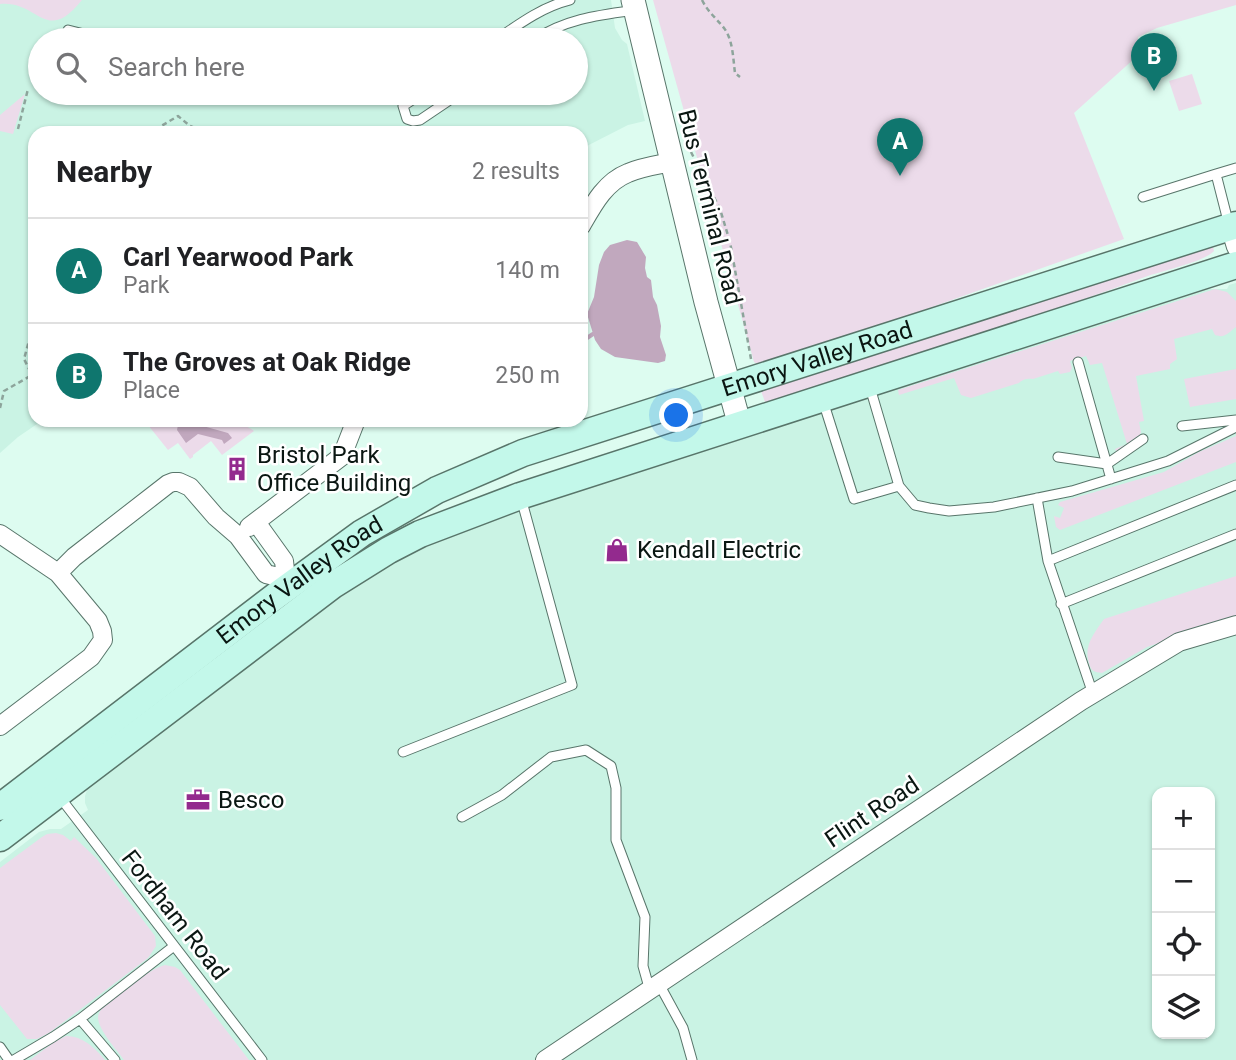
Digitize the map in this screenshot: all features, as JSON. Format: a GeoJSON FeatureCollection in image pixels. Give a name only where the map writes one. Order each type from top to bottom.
{"type":"FeatureCollection","features":[{"type":"Feature","properties":{"kind":"main road","name":"Emory Valley Road"},"geometry":{"type":"LineString","coordinates":[[0,838],[58,794],[362,533],[437,489],[523,453],[755,379],[1234,233]]}},
{"type":"Feature","properties":{"kind":"main road","name":"Emory Valley Road"},"geometry":{"type":"LineString","coordinates":[[0,807],[293,590],[333,585],[389,550],[421,534],[520,496],[1236,265]]}},
{"type":"Feature","properties":{"kind":"street","name":"Bus Terminal Road"},"geometry":{"type":"LineString","coordinates":[[634,5],[679,154],[729,388],[740,426]]}},
{"type":"Feature","properties":{"kind":"street"},"geometry":{"type":"LineString","coordinates":[[588,214],[606,188],[617,179],[679,154]]}},
{"type":"Feature","properties":{"kind":"street"},"geometry":{"type":"LineString","coordinates":[[238,536],[342,456],[353,427]]}},
{"type":"Feature","properties":{"kind":"street"},"geometry":{"type":"LineString","coordinates":[[58,573],[74,556],[173,481],[185,483],[190,487],[216,517],[238,536],[265,574],[293,590]]}},
{"type":"Feature","properties":{"kind":"street"},"geometry":{"type":"LineString","coordinates":[[257,522],[284,561],[293,590]]}},
{"type":"Feature","properties":{"kind":"street"},"geometry":{"type":"LineString","coordinates":[[0,534],[58,573],[98,621],[103,640],[91,657],[0,726]]}},
{"type":"Feature","properties":{"kind":"street","name":"Flint Road"},"geometry":{"type":"LineString","coordinates":[[545,1060],[1093,694],[1179,642],[1236,625]]}},
{"type":"Feature","properties":{"kind":"lane"},"geometry":{"type":"LineString","coordinates":[[514,28],[537,13],[570,0]]}},
{"type":"Feature","properties":{"kind":"lane"},"geometry":{"type":"LineString","coordinates":[[555,28],[634,5]]}},
{"type":"Feature","properties":{"kind":"lane"},"geometry":{"type":"LineString","coordinates":[[405,105],[407,119],[413,121],[420,121],[443,105]]}},
{"type":"Feature","properties":{"kind":"lane"},"geometry":{"type":"LineString","coordinates":[[1143,197],[1236,168]]}},
{"type":"Feature","properties":{"kind":"lane"},"geometry":{"type":"LineString","coordinates":[[1216,174],[1234,233]]}},
{"type":"Feature","properties":{"kind":"lane"},"geometry":{"type":"LineString","coordinates":[[1078,362],[1111,479]]}},
{"type":"Feature","properties":{"kind":"lane"},"geometry":{"type":"LineString","coordinates":[[869,384],[899,486],[915,505],[949,511],[995,507],[1072,491],[1168,461],[1236,427]]}},
{"type":"Feature","properties":{"kind":"lane"},"geometry":{"type":"LineString","coordinates":[[822,399],[854,499],[899,486]]}},
{"type":"Feature","properties":{"kind":"lane"},"geometry":{"type":"LineString","coordinates":[[1182,426],[1236,420]]}},
{"type":"Feature","properties":{"kind":"lane"},"geometry":{"type":"LineString","coordinates":[[1058,457],[1107,464],[1143,439]]}},
{"type":"Feature","properties":{"kind":"lane"},"geometry":{"type":"LineString","coordinates":[[1048,561],[1236,485]]}},
{"type":"Feature","properties":{"kind":"lane"},"geometry":{"type":"LineString","coordinates":[[403,752],[572,685],[520,496]]}},
{"type":"Feature","properties":{"kind":"lane"},"geometry":{"type":"LineString","coordinates":[[1037,498],[1048,561],[1093,694]]}},
{"type":"Feature","properties":{"kind":"lane"},"geometry":{"type":"LineString","coordinates":[[1061,604],[1236,534]]}},
{"type":"Feature","properties":{"kind":"lane"},"geometry":{"type":"LineString","coordinates":[[462,817],[502,795],[551,757],[586,750],[611,766],[616,788],[616,840],[645,917],[643,966],[654,987],[683,1028],[692,1060]]}},
{"type":"Feature","properties":{"kind":"lane","name":"Fordham Road"},"geometry":{"type":"LineString","coordinates":[[58,794],[262,1060]]}},
{"type":"Feature","properties":{"kind":"lane"},"geometry":{"type":"LineString","coordinates":[[0,1047],[11,1060],[53,1037],[174,946]]}},
{"type":"Feature","properties":{"kind":"lane"},"geometry":{"type":"LineString","coordinates":[[80,1019],[115,1060]]}},
{"type":"Feature","properties":{"kind":"path"},"geometry":{"type":"LineString","coordinates":[[702,0],[727,34],[735,73],[740,77]]}},
{"type":"Feature","properties":{"kind":"path"},"geometry":{"type":"LineString","coordinates":[[18,129],[27,89]]}},
{"type":"Feature","properties":{"kind":"path"},"geometry":{"type":"LineString","coordinates":[[161,126],[178,116],[190,126]]}},
{"type":"Feature","properties":{"kind":"path"},"geometry":{"type":"LineString","coordinates":[[679,154],[720,209],[730,242],[755,379]]}},
{"type":"Feature","properties":{"kind":"path"},"geometry":{"type":"LineString","coordinates":[[28,344],[24,359],[28,366]]}},
{"type":"Feature","properties":{"kind":"path"},"geometry":{"type":"LineString","coordinates":[[0,408],[4,391],[28,379]]}},
{"type":"Feature","properties":{"kind":"shaded area"},"geometry":{"type":"Polygon","coordinates":[[[0,0],[611,0],[615,28],[627,44],[645,121],[628,125],[588,145],[588,126],[28,126],[28,427],[33,427],[0,453],[0,0]]]}},
{"type":"Feature","properties":{"kind":"shaded area"},"geometry":{"type":"Polygon","coordinates":[[[0,0],[82,0],[69,13],[59,19],[50,20],[24,8],[0,4],[0,0]]]}},
{"type":"Feature","properties":{"kind":"shaded area"},"geometry":{"type":"Polygon","coordinates":[[[653,0],[1236,0],[1236,5],[1157,28],[1138,37],[1135,58],[1074,113],[1124,239],[774,363],[759,365],[754,362],[653,0]]]}},
{"type":"Feature","properties":{"kind":"shaded area"},"geometry":{"type":"Polygon","coordinates":[[[1192,74],[1202,104],[1179,111],[1169,81],[1192,74]]]}},
{"type":"Feature","properties":{"kind":"shaded area"},"geometry":{"type":"Polygon","coordinates":[[[25,94],[13,134],[0,131],[0,115],[25,94]]]}},
{"type":"Feature","properties":{"kind":"shaded area"},"geometry":{"type":"Polygon","coordinates":[[[627,240],[637,242],[646,257],[645,268],[657,305],[665,361],[658,363],[615,357],[601,349],[595,340],[588,312],[594,297],[599,265],[610,245],[627,240]]]}},
{"type":"Feature","properties":{"kind":"shaded area"},"geometry":{"type":"Polygon","coordinates":[[[1208,246],[1213,247],[1214,251],[1192,262],[768,405],[761,391],[763,388],[1208,246]]]}},
{"type":"Feature","properties":{"kind":"shaded area"},"geometry":{"type":"Polygon","coordinates":[[[1236,283],[1236,1060],[0,1060],[0,862],[39,832],[61,829],[88,810],[85,796],[90,786],[321,610],[379,571],[443,538],[496,517],[1206,289],[1227,289],[1229,285],[1236,283]]]}},
{"type":"Feature","properties":{"kind":"shaded area"},"geometry":{"type":"Polygon","coordinates":[[[1215,289],[1227,292],[1236,301],[1236,327],[1222,336],[1215,335],[1212,329],[1174,339],[1177,359],[1170,364],[1170,369],[1136,376],[1144,421],[1139,422],[1139,438],[1117,453],[1115,449],[1127,444],[1102,363],[1090,365],[1086,356],[1070,361],[1070,372],[1060,374],[1058,371],[1026,379],[971,398],[961,395],[954,378],[899,395],[898,390],[1215,289]]]}},
{"type":"Feature","properties":{"kind":"shaded area"},"geometry":{"type":"Polygon","coordinates":[[[1236,369],[1236,399],[1190,407],[1184,379],[1236,369]]]}},
{"type":"Feature","properties":{"kind":"shaded area"},"geometry":{"type":"Polygon","coordinates":[[[150,427],[247,427],[254,431],[222,455],[211,441],[190,459],[178,443],[168,450],[150,427]]]}},
{"type":"Feature","properties":{"kind":"shaded area"},"geometry":{"type":"Polygon","coordinates":[[[178,427],[206,427],[228,433],[232,438],[224,444],[222,440],[198,434],[186,443],[178,427]]]}},
{"type":"Feature","properties":{"kind":"shaded area"},"geometry":{"type":"Polygon","coordinates":[[[1236,436],[1236,462],[1060,530],[1056,527],[1054,516],[1060,518],[1064,508],[1058,505],[1060,502],[1164,472],[1199,452],[1236,436]]]}},
{"type":"Feature","properties":{"kind":"shaded area"},"geometry":{"type":"Polygon","coordinates":[[[1236,576],[1236,617],[1147,647],[1102,673],[1091,668],[1089,645],[1104,619],[1236,576]]]}},
{"type":"Feature","properties":{"kind":"shaded area"},"geometry":{"type":"Polygon","coordinates":[[[56,833],[71,841],[74,837],[96,858],[155,936],[156,946],[148,958],[49,1033],[37,1039],[27,1039],[0,1005],[0,868],[42,837],[56,833]]]}},
{"type":"Feature","properties":{"kind":"shaded area"},"geometry":{"type":"Polygon","coordinates":[[[165,965],[180,970],[249,1060],[124,1060],[102,1029],[99,1013],[106,1003],[122,991],[151,971],[165,965]]]}},
{"type":"Feature","properties":{"kind":"shaded area"},"geometry":{"type":"Polygon","coordinates":[[[66,1036],[83,1040],[105,1060],[30,1060],[66,1036]]]}},
{"type":"Feature","properties":{"kind":"waterway"},"geometry":{"type":"LineString","coordinates":[[588,337],[593,334]]}},
{"type":"Feature","properties":{"kind":"place","name":"The Groves at Oak Ridge"},"geometry":{"type":"Point","coordinates":[1154,91]}},
{"type":"Feature","properties":{"kind":"place","name":"Carl Yearwood Park"},"geometry":{"type":"Point","coordinates":[900,176]}},
{"type":"Feature","properties":{"kind":"place","name":"Bristol Park Office Building"},"geometry":{"type":"Point","coordinates":[237,469]}},
{"type":"Feature","properties":{"kind":"place","name":"Kendall Electric"},"geometry":{"type":"Point","coordinates":[617,550]}},
{"type":"Feature","properties":{"kind":"place","name":"Besco"},"geometry":{"type":"Point","coordinates":[198,800]}}]}
